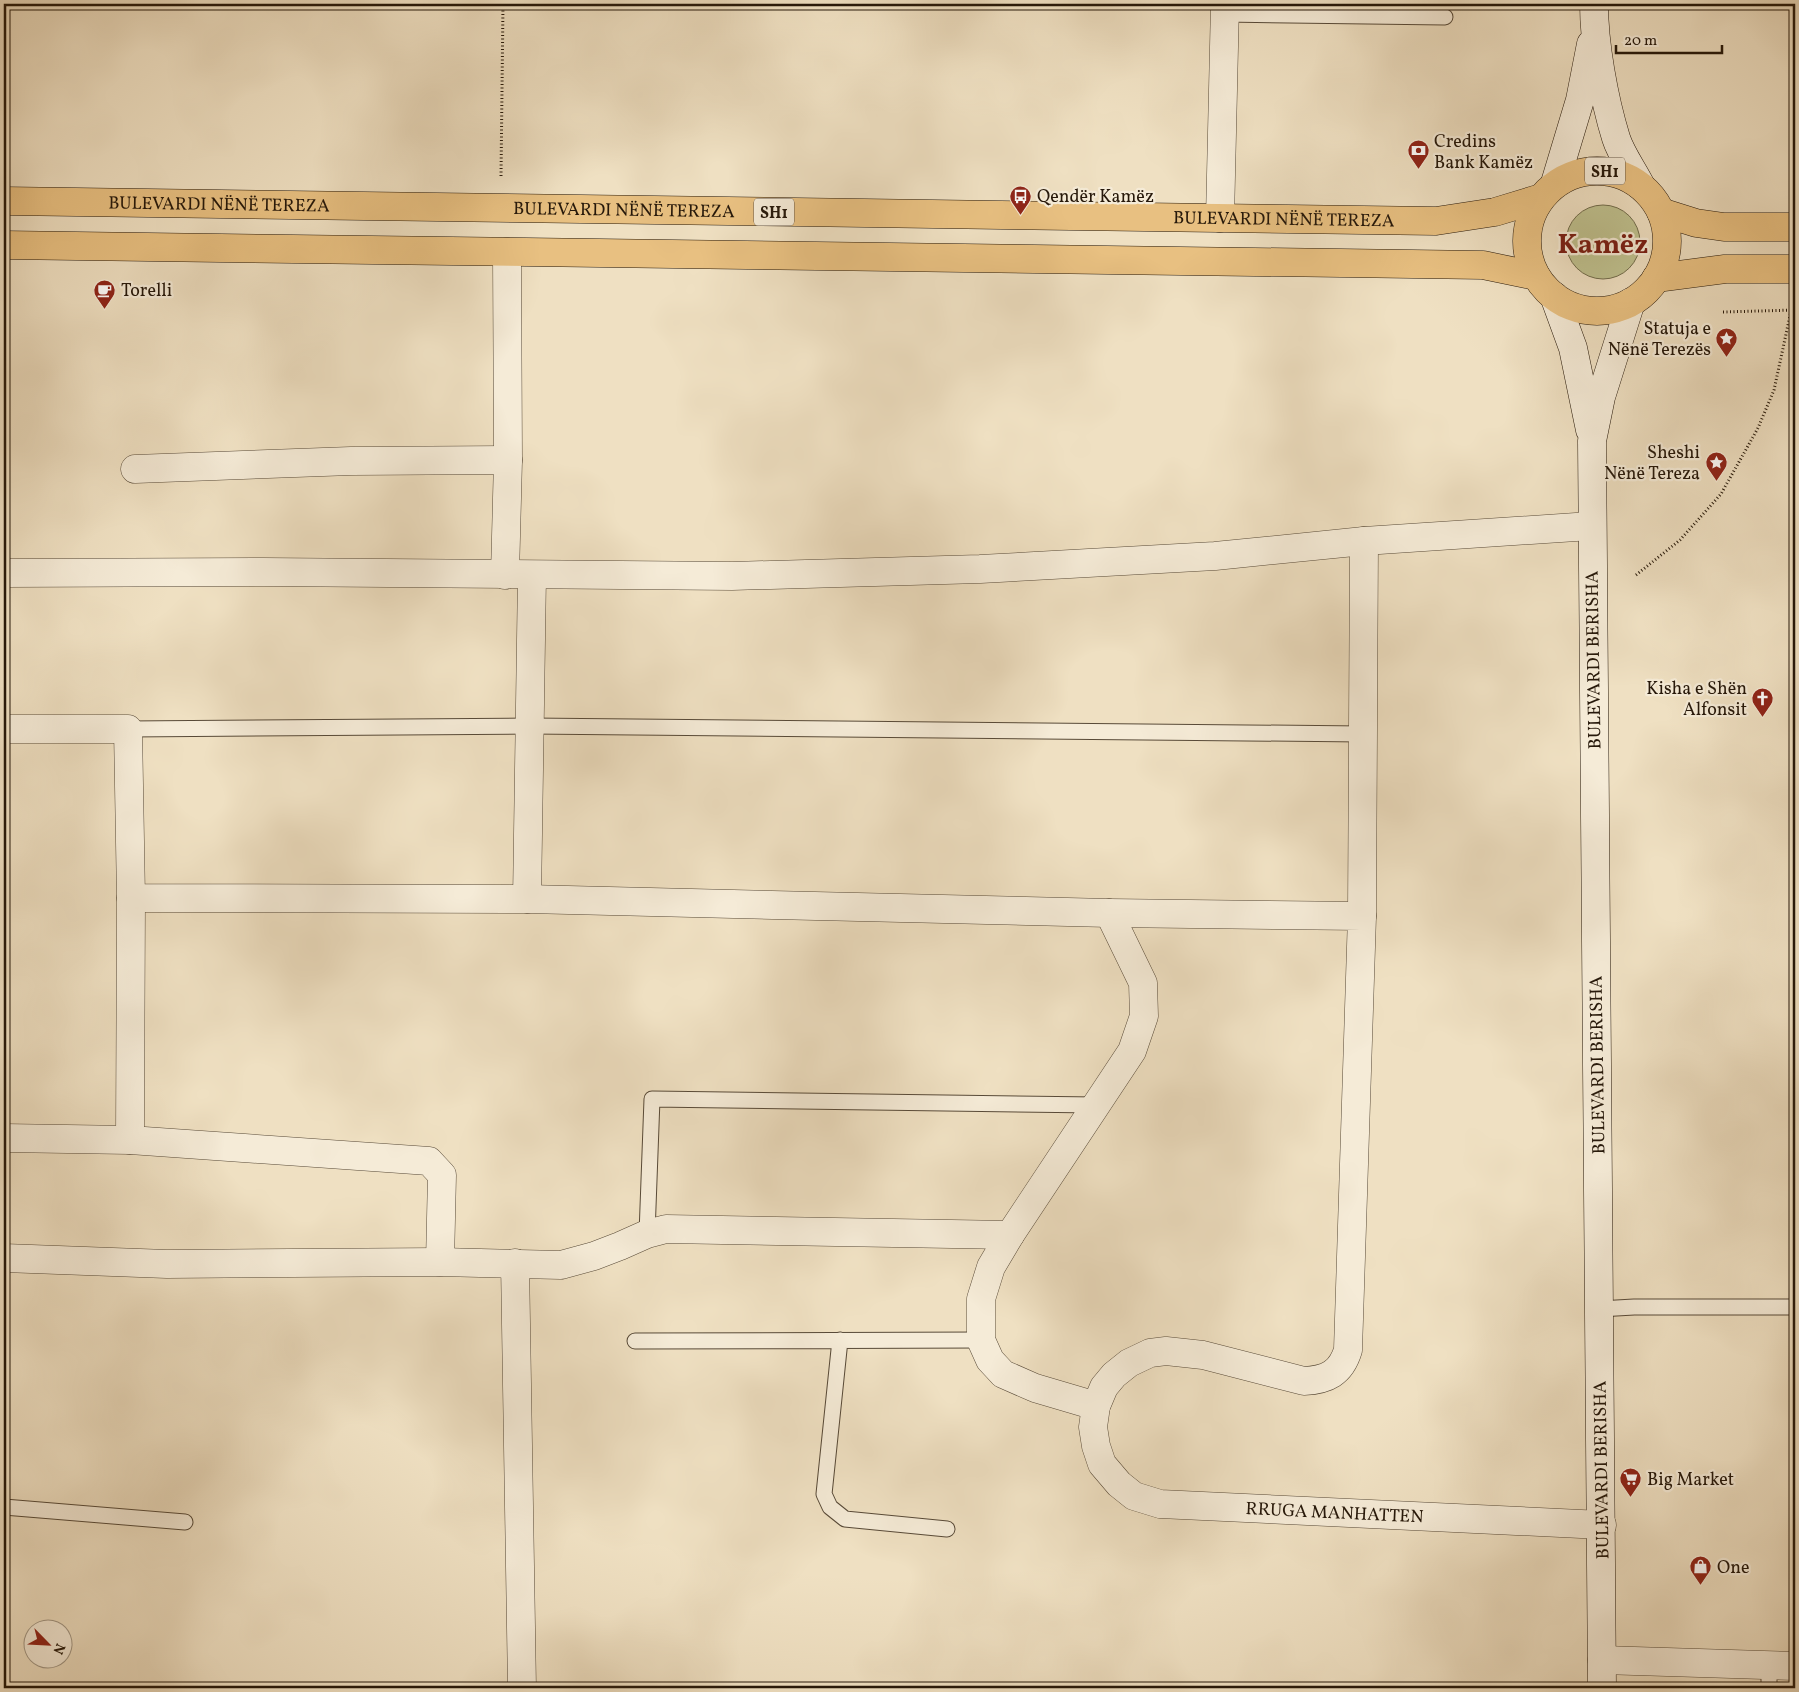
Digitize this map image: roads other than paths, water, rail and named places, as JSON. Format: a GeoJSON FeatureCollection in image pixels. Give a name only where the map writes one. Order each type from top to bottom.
{"type":"FeatureCollection","features":[{"type":"Feature","properties":{"kind":"main road","name":"BULEVARDI NËNË TEREZA"},"geometry":{"type":"LineString","coordinates":[[4,201],[1436,221],[1495,212],[1548,191],[1579,172],[1599,171],[1630,178],[1641,186],[1661,212],[1666,226],[1666,253],[1656,278],[1648,289],[1631,302],[1607,310],[1594,311],[1570,306],[1544,287],[1530,263],[1527,250],[1527,236],[1533,210],[1548,191]]}},
{"type":"Feature","properties":{"kind":"main road"},"geometry":{"type":"LineString","coordinates":[[1661,212],[1696,223],[1724,227],[1795,227]]}},
{"type":"Feature","properties":{"kind":"main road"},"geometry":{"type":"LineString","coordinates":[[4,245],[1483,265],[1536,276]]}},
{"type":"Feature","properties":{"kind":"main road"},"geometry":{"type":"LineString","coordinates":[[1656,278],[1724,269],[1795,269]]}},
{"type":"Feature","properties":{"kind":"street"},"geometry":{"type":"LineString","coordinates":[[1220,218],[1224,9]]}},
{"type":"Feature","properties":{"kind":"street"},"geometry":{"type":"LineString","coordinates":[[1594,16],[1607,100],[1616,139],[1641,186]]}},
{"type":"Feature","properties":{"kind":"street"},"geometry":{"type":"LineString","coordinates":[[1548,191],[1580,100],[1594,16]]}},
{"type":"Feature","properties":{"kind":"street"},"geometry":{"type":"LineString","coordinates":[[505,575],[508,460],[507,252]]}},
{"type":"Feature","properties":{"kind":"street","name":"BULEVARDI BERISHA"},"geometry":{"type":"LineString","coordinates":[[1554,296],[1573,348],[1592,442]]}},
{"type":"Feature","properties":{"kind":"street","name":"BULEVARDI BERISHA"},"geometry":{"type":"LineString","coordinates":[[1602,1688],[1602,1525],[1591,526],[1592,442],[1601,397],[1631,302]]}},
{"type":"Feature","properties":{"kind":"street"},"geometry":{"type":"LineString","coordinates":[[135,469],[351,461],[508,460]]}},
{"type":"Feature","properties":{"kind":"street"},"geometry":{"type":"LineString","coordinates":[[4,573],[264,572],[732,576],[980,569],[1215,556],[1364,542],[1591,526]]}},
{"type":"Feature","properties":{"kind":"street","name":"RRUGA MANHATTEN"},"geometry":{"type":"LineString","coordinates":[[1364,542],[1362,916],[1348,1350],[1345,1362],[1333,1374],[1318,1380],[1304,1381],[1204,1355],[1166,1351],[1150,1353],[1129,1363],[1114,1375],[1104,1387],[1096,1406],[1093,1428],[1096,1446],[1102,1464],[1119,1484],[1134,1496],[1160,1504],[1602,1525]]}},
{"type":"Feature","properties":{"kind":"street"},"geometry":{"type":"LineString","coordinates":[[527,899],[532,575]]}},
{"type":"Feature","properties":{"kind":"street"},"geometry":{"type":"LineString","coordinates":[[4,730],[128,729],[131,898],[130,1140]]}},
{"type":"Feature","properties":{"kind":"street"},"geometry":{"type":"LineString","coordinates":[[131,898],[527,899],[1109,913],[1362,916]]}},
{"type":"Feature","properties":{"kind":"street"},"geometry":{"type":"LineString","coordinates":[[1096,1406],[1035,1388],[1003,1374],[990,1360],[981,1340],[981,1299],[990,1267],[1132,1051],[1144,1016],[1143,983],[1109,913]]}},
{"type":"Feature","properties":{"kind":"street"},"geometry":{"type":"LineString","coordinates":[[4,1138],[130,1140],[429,1161],[442,1175],[440,1262]]}},
{"type":"Feature","properties":{"kind":"street"},"geometry":{"type":"LineString","coordinates":[[4,1258],[167,1264],[440,1262],[561,1265],[594,1256],[647,1234],[666,1229],[1010,1235]]}},
{"type":"Feature","properties":{"kind":"street"},"geometry":{"type":"LineString","coordinates":[[515,1264],[522,1688]]}},
{"type":"Feature","properties":{"kind":"street"},"geometry":{"type":"LineString","coordinates":[[1602,1660],[1769,1677],[1795,1666]]}},
{"type":"Feature","properties":{"kind":"lane"},"geometry":{"type":"LineString","coordinates":[[1224,9],[1445,17]]}},
{"type":"Feature","properties":{"kind":"lane"},"geometry":{"type":"LineString","coordinates":[[128,729],[530,726],[1362,734]]}},
{"type":"Feature","properties":{"kind":"lane"},"geometry":{"type":"LineString","coordinates":[[647,1234],[652,1099],[1096,1105]]}},
{"type":"Feature","properties":{"kind":"lane"},"geometry":{"type":"LineString","coordinates":[[1599,1309],[1634,1307],[1795,1307]]}},
{"type":"Feature","properties":{"kind":"lane"},"geometry":{"type":"LineString","coordinates":[[840,1340],[824,1494],[830,1507],[845,1519],[947,1529]]}},
{"type":"Feature","properties":{"kind":"lane"},"geometry":{"type":"LineString","coordinates":[[634,1342],[981,1340]]}},
{"type":"Feature","properties":{"kind":"lane"},"geometry":{"type":"LineString","coordinates":[[4,1507],[185,1522]]}},
{"type":"Feature","properties":{"kind":"place","name":"Credins Bank Kamëz"},"geometry":{"type":"Point","coordinates":[1418,170]}},
{"type":"Feature","properties":{"kind":"place","name":"Qendër Kamëz"},"geometry":{"type":"Point","coordinates":[1021,215]}},
{"type":"Feature","properties":{"kind":"place","name":"Torelli"},"geometry":{"type":"Point","coordinates":[105,309]}},
{"type":"Feature","properties":{"kind":"place","name":"Statuja e Nënë Terezës"},"geometry":{"type":"Point","coordinates":[1727,357]}},
{"type":"Feature","properties":{"kind":"place","name":"Sheshi Nënë Tereza"},"geometry":{"type":"Point","coordinates":[1716,481]}},
{"type":"Feature","properties":{"kind":"place","name":"Kisha e Shën Alfonsit"},"geometry":{"type":"Point","coordinates":[1763,717]}},
{"type":"Feature","properties":{"kind":"place","name":"Big Market"},"geometry":{"type":"Point","coordinates":[1631,1498]}},
{"type":"Feature","properties":{"kind":"place","name":"One"},"geometry":{"type":"Point","coordinates":[1701,1586]}},
{"type":"Feature","properties":{"kind":"district","name":"Kamëz"},"geometry":{"type":"Point","coordinates":[1603,243]}}]}
